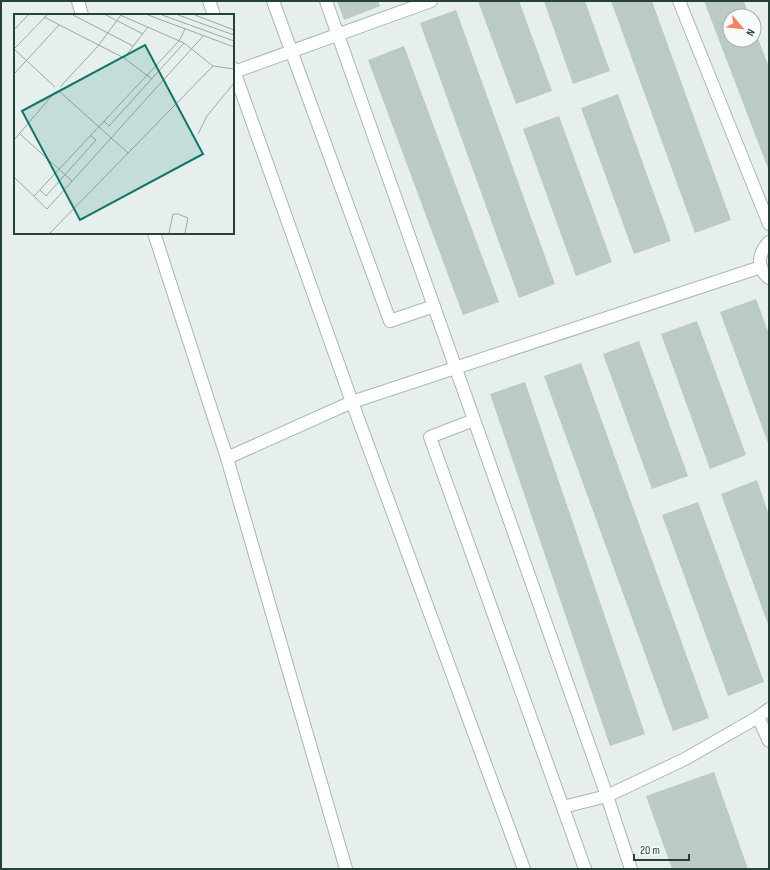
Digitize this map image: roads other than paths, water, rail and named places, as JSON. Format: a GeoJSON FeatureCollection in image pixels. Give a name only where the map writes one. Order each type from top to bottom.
{"type":"FeatureCollection","features":[{"type":"Feature","properties":{"kind":"street"},"geometry":{"type":"LineString","coordinates":[[78,1],[82,14]]}},
{"type":"Feature","properties":{"kind":"street"},"geometry":{"type":"LineString","coordinates":[[209,1],[214,14]]}},
{"type":"Feature","properties":{"kind":"street"},"geometry":{"type":"LineString","coordinates":[[273,1],[390,321],[434,306]]}},
{"type":"Feature","properties":{"kind":"street"},"geometry":{"type":"LineString","coordinates":[[326,1],[607,796],[631,869]]}},
{"type":"Feature","properties":{"kind":"street"},"geometry":{"type":"LineString","coordinates":[[431,1],[234,70],[352,402],[524,869]]}},
{"type":"Feature","properties":{"kind":"street"},"geometry":{"type":"LineString","coordinates":[[679,1],[769,224]]}},
{"type":"Feature","properties":{"kind":"street"},"geometry":{"type":"LineString","coordinates":[[154,234],[227,458],[346,869]]}},
{"type":"Feature","properties":{"kind":"street"},"geometry":{"type":"LineString","coordinates":[[769,242],[760,254],[761,267],[766,276],[769,278]]}},
{"type":"Feature","properties":{"kind":"street"},"geometry":{"type":"LineString","coordinates":[[227,458],[352,402],[761,267]]}},
{"type":"Feature","properties":{"kind":"street"},"geometry":{"type":"LineString","coordinates":[[474,420],[430,437],[585,869]]}},
{"type":"Feature","properties":{"kind":"street"},"geometry":{"type":"LineString","coordinates":[[563,807],[607,796],[685,760],[769,709]]}},
{"type":"Feature","properties":{"kind":"street"},"geometry":{"type":"LineString","coordinates":[[758,717],[769,741]]}}]}
